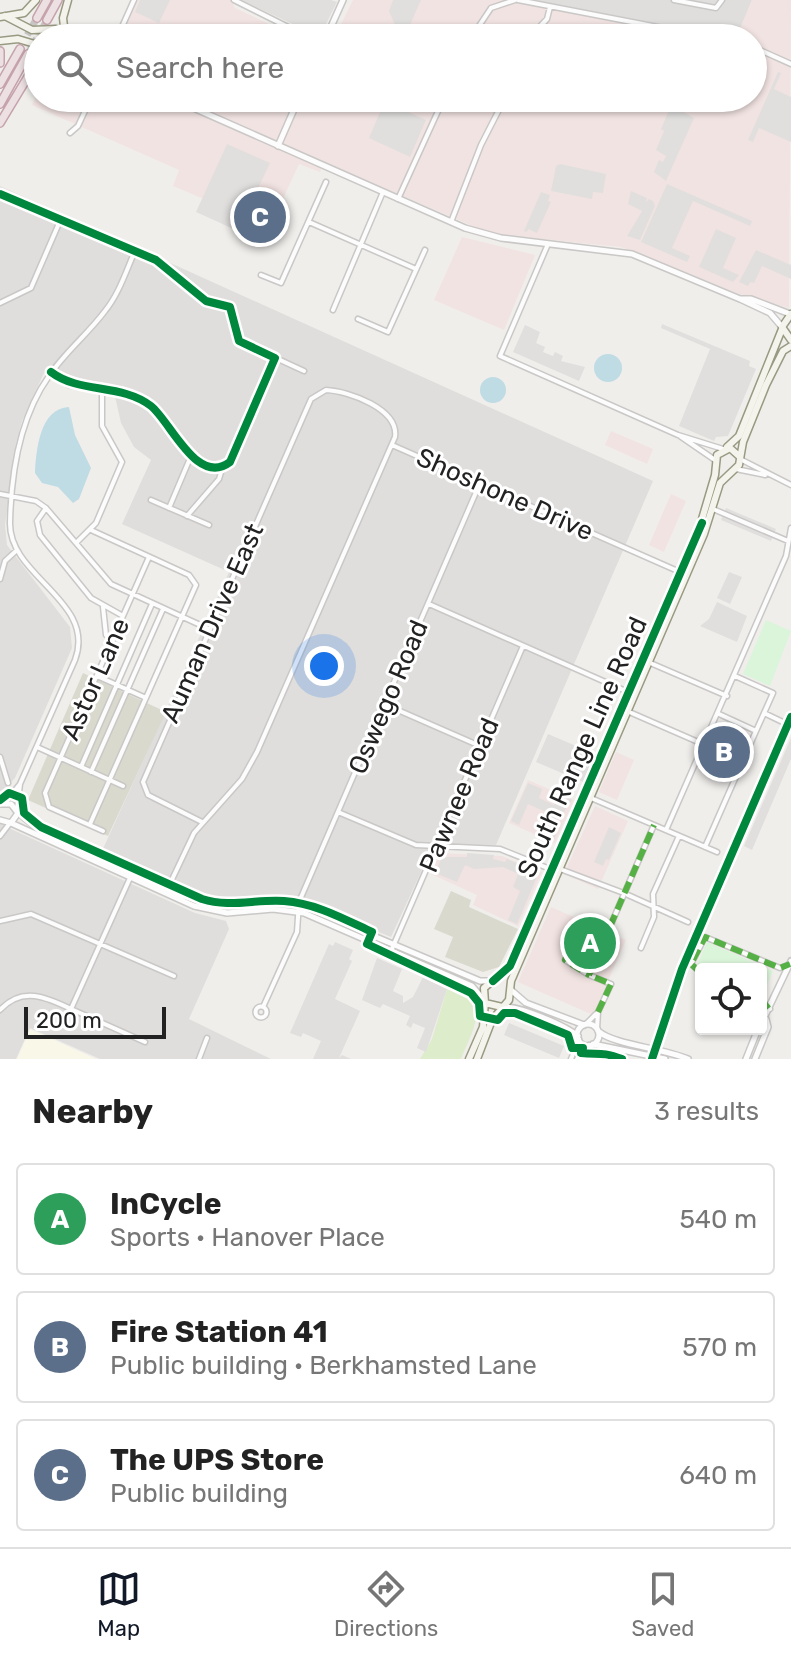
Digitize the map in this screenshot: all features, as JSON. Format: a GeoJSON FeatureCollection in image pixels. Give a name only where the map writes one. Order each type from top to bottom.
{"type":"FeatureCollection","features":[{"type":"Feature","properties":{"kind":"highway"},"geometry":{"type":"LineString","coordinates":[[37,18],[47,0]]}},
{"type":"Feature","properties":{"kind":"highway"},"geometry":{"type":"LineString","coordinates":[[47,20],[58,0]]}},
{"type":"Feature","properties":{"kind":"highway"},"geometry":{"type":"LineString","coordinates":[[0,84],[20,49]]}},
{"type":"Feature","properties":{"kind":"highway"},"geometry":{"type":"LineString","coordinates":[[0,51],[0,63]]}},
{"type":"Feature","properties":{"kind":"highway"},"geometry":{"type":"LineString","coordinates":[[0,104],[24,61]]}},
{"type":"Feature","properties":{"kind":"highway"},"geometry":{"type":"LineString","coordinates":[[0,123],[24,83]]}},
{"type":"Feature","properties":{"kind":"main road"},"geometry":{"type":"LineString","coordinates":[[2,16],[24,13],[36,0]]}},
{"type":"Feature","properties":{"kind":"main road"},"geometry":{"type":"LineString","coordinates":[[64,24],[68,0]]}},
{"type":"Feature","properties":{"kind":"main road"},"geometry":{"type":"LineString","coordinates":[[2,16],[24,26]]}},
{"type":"Feature","properties":{"kind":"main road"},"geometry":{"type":"LineString","coordinates":[[0,41],[24,41]]}},
{"type":"Feature","properties":{"kind":"main road"},"geometry":{"type":"LineString","coordinates":[[782,328],[791,343],[783,351],[766,385],[734,470],[723,471],[716,461],[724,448],[739,436],[782,328],[790,314]]}},
{"type":"Feature","properties":{"kind":"main road"},"geometry":{"type":"LineString","coordinates":[[724,448],[736,451],[740,458]]}},
{"type":"Feature","properties":{"kind":"main road","name":"South Range Line Road"},"geometry":{"type":"LineString","coordinates":[[492,981],[510,967],[704,519],[716,461]]}},
{"type":"Feature","properties":{"kind":"main road","name":"South Range Line Road"},"geometry":{"type":"LineString","coordinates":[[511,989],[513,977],[713,509],[721,481],[734,470]]}},
{"type":"Feature","properties":{"kind":"main road"},"geometry":{"type":"LineString","coordinates":[[469,1059],[483,1027],[485,986],[492,981],[504,982],[511,989],[509,1000],[492,1020],[477,1059]]}},
{"type":"Feature","properties":{"kind":"main road"},"geometry":{"type":"LineString","coordinates":[[484,1001],[492,1007],[502,1007]]}},
{"type":"Feature","properties":{"kind":"street"},"geometry":{"type":"LineString","coordinates":[[123,24],[134,0]]}},
{"type":"Feature","properties":{"kind":"street"},"geometry":{"type":"LineString","coordinates":[[234,0],[282,24]]}},
{"type":"Feature","properties":{"kind":"street"},"geometry":{"type":"LineString","coordinates":[[332,24],[343,0]]}},
{"type":"Feature","properties":{"kind":"street"},"geometry":{"type":"LineString","coordinates":[[479,24],[485,13],[513,0],[640,24]]}},
{"type":"Feature","properties":{"kind":"street"},"geometry":{"type":"LineString","coordinates":[[674,0],[716,8],[722,0]]}},
{"type":"Feature","properties":{"kind":"street"},"geometry":{"type":"LineString","coordinates":[[543,24],[550,7]]}},
{"type":"Feature","properties":{"kind":"street"},"geometry":{"type":"LineString","coordinates":[[767,53],[791,64]]}},
{"type":"Feature","properties":{"kind":"street"},"geometry":{"type":"LineString","coordinates":[[70,133],[78,126],[84,112]]}},
{"type":"Feature","properties":{"kind":"street"},"geometry":{"type":"LineString","coordinates":[[202,112],[398,199],[501,238],[632,254],[770,313],[782,328]]}},
{"type":"Feature","properties":{"kind":"street"},"geometry":{"type":"LineString","coordinates":[[278,146],[293,112]]}},
{"type":"Feature","properties":{"kind":"street"},"geometry":{"type":"LineString","coordinates":[[398,199],[438,112]]}},
{"type":"Feature","properties":{"kind":"street"},"geometry":{"type":"LineString","coordinates":[[452,221],[468,176],[498,112]]}},
{"type":"Feature","properties":{"kind":"street"},"geometry":{"type":"LineString","coordinates":[[261,275],[281,283],[326,182]]}},
{"type":"Feature","properties":{"kind":"street"},"geometry":{"type":"LineString","coordinates":[[333,310],[383,192]]}},
{"type":"Feature","properties":{"kind":"street"},"geometry":{"type":"LineString","coordinates":[[0,194],[165,265],[206,301],[230,307],[239,341],[304,371]]}},
{"type":"Feature","properties":{"kind":"street"},"geometry":{"type":"LineString","coordinates":[[0,303],[31,288],[60,221]]}},
{"type":"Feature","properties":{"kind":"street"},"geometry":{"type":"LineString","coordinates":[[308,221],[416,269]]}},
{"type":"Feature","properties":{"kind":"street"},"geometry":{"type":"LineString","coordinates":[[548,244],[500,356],[678,435],[709,452],[716,461]]}},
{"type":"Feature","properties":{"kind":"street"},"geometry":{"type":"LineString","coordinates":[[358,319],[388,332],[425,250]]}},
{"type":"Feature","properties":{"kind":"street"},"geometry":{"type":"LineString","coordinates":[[2,805],[20,784],[75,660],[79,639],[72,616],[17,550],[11,532],[12,498],[22,435],[51,372],[107,309],[135,251]]}},
{"type":"Feature","properties":{"kind":"street"},"geometry":{"type":"LineString","coordinates":[[740,299],[751,299],[790,314]]}},
{"type":"Feature","properties":{"kind":"street"},"geometry":{"type":"LineString","coordinates":[[51,372],[69,384],[102,388],[149,404],[191,456],[202,464],[223,466],[230,462],[275,358]]}},
{"type":"Feature","properties":{"kind":"street"},"geometry":{"type":"LineString","coordinates":[[76,543],[91,530],[122,462],[102,426],[102,388]]}},
{"type":"Feature","properties":{"kind":"street","name":"Shoshone Drive"},"geometry":{"type":"LineString","coordinates":[[313,396],[329,389],[383,411],[395,423],[392,445],[680,572]]}},
{"type":"Feature","properties":{"kind":"street","name":"Auman Drive East"},"geometry":{"type":"LineString","coordinates":[[202,822],[148,795],[143,782],[313,396]]}},
{"type":"Feature","properties":{"kind":"street"},"geometry":{"type":"LineString","coordinates":[[678,435],[724,448]]}},
{"type":"Feature","properties":{"kind":"street"},"geometry":{"type":"LineString","coordinates":[[168,888],[202,822],[242,779],[257,752],[392,445]]}},
{"type":"Feature","properties":{"kind":"street"},"geometry":{"type":"LineString","coordinates":[[169,508],[191,456]]}},
{"type":"Feature","properties":{"kind":"street"},"geometry":{"type":"LineString","coordinates":[[740,458],[748,466],[791,485]]}},
{"type":"Feature","properties":{"kind":"street"},"geometry":{"type":"LineString","coordinates":[[187,516],[219,479],[223,466]]}},
{"type":"Feature","properties":{"kind":"street"},"geometry":{"type":"LineString","coordinates":[[734,470],[769,475]]}},
{"type":"Feature","properties":{"kind":"street","name":"Oswego Road"},"geometry":{"type":"LineString","coordinates":[[263,1007],[297,932],[298,908],[480,483]]}},
{"type":"Feature","properties":{"kind":"street"},"geometry":{"type":"LineString","coordinates":[[0,494],[34,501],[46,508],[111,584],[209,630]]}},
{"type":"Feature","properties":{"kind":"street"},"geometry":{"type":"LineString","coordinates":[[151,500],[209,525]]}},
{"type":"Feature","properties":{"kind":"street"},"geometry":{"type":"LineString","coordinates":[[46,508],[37,521],[39,533],[103,607],[123,616]]}},
{"type":"Feature","properties":{"kind":"street"},"geometry":{"type":"LineString","coordinates":[[713,509],[788,541]]}},
{"type":"Feature","properties":{"kind":"street"},"geometry":{"type":"LineString","coordinates":[[666,830],[786,556],[791,528]]}},
{"type":"Feature","properties":{"kind":"street"},"geometry":{"type":"LineString","coordinates":[[91,530],[196,581],[183,617],[90,824],[103,831]]}},
{"type":"Feature","properties":{"kind":"street"},"geometry":{"type":"LineString","coordinates":[[0,575],[5,561],[17,550]]}},
{"type":"Feature","properties":{"kind":"street","name":"Astor Lane"},"geometry":{"type":"LineString","coordinates":[[90,824],[49,807],[45,793],[149,557]]}},
{"type":"Feature","properties":{"kind":"street"},"geometry":{"type":"LineString","coordinates":[[428,603],[628,692]]}},
{"type":"Feature","properties":{"kind":"street"},"geometry":{"type":"LineString","coordinates":[[81,767],[152,604]]}},
{"type":"Feature","properties":{"kind":"street"},"geometry":{"type":"LineString","coordinates":[[103,607],[106,635],[113,640]]}},
{"type":"Feature","properties":{"kind":"street"},"geometry":{"type":"LineString","coordinates":[[91,772],[163,609]]}},
{"type":"Feature","properties":{"kind":"street","name":"Pawnee Road"},"geometry":{"type":"LineString","coordinates":[[393,948],[523,646]]}},
{"type":"Feature","properties":{"kind":"street"},"geometry":{"type":"LineString","coordinates":[[648,662],[727,696]]}},
{"type":"Feature","properties":{"kind":"street"},"geometry":{"type":"LineString","coordinates":[[97,676],[146,698]]}},
{"type":"Feature","properties":{"kind":"street"},"geometry":{"type":"LineString","coordinates":[[705,847],[773,693],[735,676]]}},
{"type":"Feature","properties":{"kind":"street"},"geometry":{"type":"LineString","coordinates":[[384,704],[480,746]]}},
{"type":"Feature","properties":{"kind":"street"},"geometry":{"type":"LineString","coordinates":[[627,711],[705,745]]}},
{"type":"Feature","properties":{"kind":"street"},"geometry":{"type":"LineString","coordinates":[[764,713],[791,726]]}},
{"type":"Feature","properties":{"kind":"street"},"geometry":{"type":"LineString","coordinates":[[719,714],[756,731]]}},
{"type":"Feature","properties":{"kind":"street"},"geometry":{"type":"LineString","coordinates":[[37,747],[123,786]]}},
{"type":"Feature","properties":{"kind":"street"},"geometry":{"type":"LineString","coordinates":[[0,757],[8,783]]}},
{"type":"Feature","properties":{"kind":"street"},"geometry":{"type":"LineString","coordinates":[[0,836],[17,818],[20,784]]}},
{"type":"Feature","properties":{"kind":"street"},"geometry":{"type":"LineString","coordinates":[[591,798],[717,852]]}},
{"type":"Feature","properties":{"kind":"street"},"geometry":{"type":"LineString","coordinates":[[2,805],[11,804],[41,832],[216,906],[298,908],[480,981],[492,981]]}},
{"type":"Feature","properties":{"kind":"street"},"geometry":{"type":"LineString","coordinates":[[338,812],[407,842],[436,848],[500,849],[550,869]]}},
{"type":"Feature","properties":{"kind":"street"},"geometry":{"type":"LineString","coordinates":[[0,820],[212,912],[298,908]]}},
{"type":"Feature","properties":{"kind":"street"},"geometry":{"type":"LineString","coordinates":[[589,975],[654,825]]}},
{"type":"Feature","properties":{"kind":"street"},"geometry":{"type":"LineString","coordinates":[[641,948],[654,917],[653,894],[679,836]]}},
{"type":"Feature","properties":{"kind":"street"},"geometry":{"type":"LineString","coordinates":[[560,869],[621,892]]}},
{"type":"Feature","properties":{"kind":"street"},"geometry":{"type":"LineString","coordinates":[[71,1009],[130,878]]}},
{"type":"Feature","properties":{"kind":"street"},"geometry":{"type":"LineString","coordinates":[[628,895],[688,922]]}},
{"type":"Feature","properties":{"kind":"street"},"geometry":{"type":"LineString","coordinates":[[0,921],[31,914],[174,976]]}},
{"type":"Feature","properties":{"kind":"street"},"geometry":{"type":"LineString","coordinates":[[574,1059],[578,1038],[598,1012],[611,984],[565,960],[581,922],[586,924],[595,920],[599,930]]}},
{"type":"Feature","properties":{"kind":"street"},"geometry":{"type":"LineString","coordinates":[[586,924],[590,934],[599,930],[607,933]]}},
{"type":"Feature","properties":{"kind":"street"},"geometry":{"type":"LineString","coordinates":[[695,968],[691,964],[705,937],[766,963]]}},
{"type":"Feature","properties":{"kind":"street"},"geometry":{"type":"LineString","coordinates":[[393,948],[472,986],[484,1001]]}},
{"type":"Feature","properties":{"kind":"street"},"geometry":{"type":"LineString","coordinates":[[767,963],[778,968],[791,962]]}},
{"type":"Feature","properties":{"kind":"street"},"geometry":{"type":"LineString","coordinates":[[767,1015],[791,962]]}},
{"type":"Feature","properties":{"kind":"street"},"geometry":{"type":"LineString","coordinates":[[511,989],[523,1002],[598,1030],[614,1042],[660,1048],[688,1059]]}},
{"type":"Feature","properties":{"kind":"street"},"geometry":{"type":"LineString","coordinates":[[0,1010],[10,1001],[31,995],[145,1042]]}},
{"type":"Feature","properties":{"kind":"street"},"geometry":{"type":"LineString","coordinates":[[767,1006],[770,1010]]}},
{"type":"Feature","properties":{"kind":"street"},"geometry":{"type":"LineString","coordinates":[[502,1007],[516,1008],[566,1028],[591,1045],[665,1059]]}},
{"type":"Feature","properties":{"kind":"street"},"geometry":{"type":"LineString","coordinates":[[574,1059],[599,1037],[598,1012]]}},
{"type":"Feature","properties":{"kind":"street"},"geometry":{"type":"LineString","coordinates":[[746,1059],[756,1035]]}},
{"type":"Feature","properties":{"kind":"street"},"geometry":{"type":"LineString","coordinates":[[755,1059],[765,1035]]}},
{"type":"Feature","properties":{"kind":"street"},"geometry":{"type":"LineString","coordinates":[[200,1058],[207,1038]]}},
{"type":"Feature","properties":{"kind":"shaded area"},"geometry":{"type":"Polygon","coordinates":[[[138,0],[231,0],[235,8],[269,24],[127,24],[138,0]]]}},
{"type":"Feature","properties":{"kind":"shaded area"},"geometry":{"type":"Polygon","coordinates":[[[140,0],[170,0],[159,23],[135,12],[140,0]]]}},
{"type":"Feature","properties":{"kind":"shaded area"},"geometry":{"type":"Polygon","coordinates":[[[241,0],[337,2],[326,24],[292,24],[241,0]]]}},
{"type":"Feature","properties":{"kind":"shaded area"},"geometry":{"type":"Polygon","coordinates":[[[353,0],[534,0],[659,24],[341,24],[353,0]]]}},
{"type":"Feature","properties":{"kind":"shaded area"},"geometry":{"type":"Polygon","coordinates":[[[393,0],[421,0],[410,24],[395,24],[389,11],[393,0]]]}},
{"type":"Feature","properties":{"kind":"shaded area"},"geometry":{"type":"Polygon","coordinates":[[[534,0],[752,0],[742,24],[659,24],[534,0]]]}},
{"type":"Feature","properties":{"kind":"shaded area"},"geometry":{"type":"Polygon","coordinates":[[[752,0],[791,0],[789,308],[739,294],[621,247],[501,235],[475,227],[324,162],[320,172],[299,164],[270,227],[173,186],[179,170],[48,112],[767,112],[767,24],[742,24],[752,0]]]}},
{"type":"Feature","properties":{"kind":"shaded area"},"geometry":{"type":"Polygon","coordinates":[[[778,72],[781,73],[774,89],[791,97],[791,142],[759,128],[753,142],[748,140],[760,112],[767,112],[767,97],[778,72]]]}},
{"type":"Feature","properties":{"kind":"shaded area"},"geometry":{"type":"Polygon","coordinates":[[[380,112],[409,112],[426,120],[410,157],[369,138],[380,112]]]}},
{"type":"Feature","properties":{"kind":"shaded area"},"geometry":{"type":"Polygon","coordinates":[[[668,112],[684,112],[694,118],[666,181],[654,172],[659,160],[663,162],[666,156],[656,150],[664,131],[661,129],[668,112]]]}},
{"type":"Feature","properties":{"kind":"shaded area"},"geometry":{"type":"Polygon","coordinates":[[[227,144],[270,163],[238,231],[196,212],[227,144]]]}},
{"type":"Feature","properties":{"kind":"shaded area"},"geometry":{"type":"Polygon","coordinates":[[[560,164],[606,174],[603,193],[593,192],[592,199],[551,191],[556,166],[560,164]]]}},
{"type":"Feature","properties":{"kind":"shaded area"},"geometry":{"type":"Polygon","coordinates":[[[667,184],[752,221],[750,226],[693,201],[672,248],[690,256],[687,262],[641,242],[667,184]]]}},
{"type":"Feature","properties":{"kind":"shaded area"},"geometry":{"type":"Polygon","coordinates":[[[0,186],[653,481],[496,845],[434,844],[391,937],[292,897],[234,901],[209,899],[102,851],[229,572],[122,524],[151,460],[134,447],[121,423],[115,396],[68,389],[44,373],[22,421],[16,443],[5,525],[7,545],[70,627],[72,648],[15,778],[0,794],[0,186]]]}},
{"type":"Feature","properties":{"kind":"shaded area"},"geometry":{"type":"Polygon","coordinates":[[[631,191],[647,198],[646,202],[649,199],[653,201],[655,206],[640,240],[627,236],[644,208],[642,211],[628,204],[631,191]]]}},
{"type":"Feature","properties":{"kind":"shaded area"},"geometry":{"type":"Polygon","coordinates":[[[541,192],[550,195],[548,201],[551,202],[537,233],[528,229],[524,231],[541,192]]]}},
{"type":"Feature","properties":{"kind":"shaded area"},"geometry":{"type":"Polygon","coordinates":[[[716,229],[736,238],[723,268],[739,275],[733,282],[699,267],[716,229]]]}},
{"type":"Feature","properties":{"kind":"shaded area"},"geometry":{"type":"Polygon","coordinates":[[[462,237],[535,255],[504,330],[434,300],[462,237]]]}},
{"type":"Feature","properties":{"kind":"shaded area"},"geometry":{"type":"Polygon","coordinates":[[[756,250],[791,265],[791,279],[762,266],[754,283],[750,282],[748,286],[739,282],[756,250]]]}},
{"type":"Feature","properties":{"kind":"shaded area"},"geometry":{"type":"Polygon","coordinates":[[[662,324],[750,361],[749,366],[756,369],[728,436],[716,437],[714,441],[679,426],[710,349],[661,328],[662,324]]]}},
{"type":"Feature","properties":{"kind":"shaded area"},"geometry":{"type":"Polygon","coordinates":[[[525,325],[540,332],[536,343],[545,347],[543,352],[553,356],[555,352],[563,356],[561,361],[585,367],[579,381],[513,352],[525,325]]]}},
{"type":"Feature","properties":{"kind":"shaded area"},"geometry":{"type":"Polygon","coordinates":[[[611,431],[653,449],[647,464],[605,445],[611,431]]]}},
{"type":"Feature","properties":{"kind":"shaded area"},"geometry":{"type":"Polygon","coordinates":[[[671,494],[686,501],[664,552],[649,545],[671,494]]]}},
{"type":"Feature","properties":{"kind":"shaded area"},"geometry":{"type":"Polygon","coordinates":[[[726,508],[776,529],[771,541],[721,520],[726,508]]]}},
{"type":"Feature","properties":{"kind":"shaded area"},"geometry":{"type":"Polygon","coordinates":[[[729,572],[742,577],[730,604],[717,598],[729,572]]]}},
{"type":"Feature","properties":{"kind":"shaded area"},"geometry":{"type":"Polygon","coordinates":[[[717,602],[747,616],[737,642],[700,626],[709,619],[717,602]]]}},
{"type":"Feature","properties":{"kind":"shaded area"},"geometry":{"type":"Polygon","coordinates":[[[83,673],[166,712],[108,836],[28,800],[83,673]]]}},
{"type":"Feature","properties":{"kind":"shaded area"},"geometry":{"type":"Polygon","coordinates":[[[548,734],[595,754],[583,782],[536,762],[548,734]]]}},
{"type":"Feature","properties":{"kind":"shaded area"},"geometry":{"type":"Polygon","coordinates":[[[791,738],[791,759],[752,850],[744,846],[791,738]]]}},
{"type":"Feature","properties":{"kind":"shaded area"},"geometry":{"type":"Polygon","coordinates":[[[616,752],[634,760],[617,800],[599,792],[616,752]]]}},
{"type":"Feature","properties":{"kind":"shaded area"},"geometry":{"type":"Polygon","coordinates":[[[528,780],[574,800],[555,843],[509,823],[528,780]]]}},
{"type":"Feature","properties":{"kind":"shaded area"},"geometry":{"type":"Polygon","coordinates":[[[528,783],[542,789],[539,798],[554,805],[559,794],[572,800],[557,822],[561,824],[554,839],[542,834],[550,814],[528,804],[519,825],[511,821],[528,783]]]}},
{"type":"Feature","properties":{"kind":"shaded area"},"geometry":{"type":"Polygon","coordinates":[[[595,806],[628,821],[598,889],[564,874],[595,806]]]}},
{"type":"Feature","properties":{"kind":"shaded area"},"geometry":{"type":"Polygon","coordinates":[[[0,824],[195,913],[226,921],[229,929],[189,1019],[271,1059],[100,1059],[30,1028],[16,1059],[0,1059],[0,824]]]}},
{"type":"Feature","properties":{"kind":"shaded area"},"geometry":{"type":"Polygon","coordinates":[[[609,827],[621,833],[603,866],[594,862],[609,827]]]}},
{"type":"Feature","properties":{"kind":"shaded area"},"geometry":{"type":"Polygon","coordinates":[[[440,853],[502,856],[542,872],[518,926],[473,905],[477,895],[431,874],[440,853]]]}},
{"type":"Feature","properties":{"kind":"shaded area"},"geometry":{"type":"Polygon","coordinates":[[[467,853],[494,855],[493,859],[505,862],[507,859],[539,872],[517,924],[508,920],[520,891],[513,887],[518,874],[503,867],[474,869],[465,865],[457,882],[435,873],[442,857],[467,857],[467,853]]]}},
{"type":"Feature","properties":{"kind":"shaded area"},"geometry":{"type":"Polygon","coordinates":[[[451,891],[471,900],[469,907],[518,929],[499,967],[483,972],[445,957],[453,937],[434,929],[451,891]]]}},
{"type":"Feature","properties":{"kind":"shaded area"},"geometry":{"type":"Polygon","coordinates":[[[551,907],[626,940],[593,1015],[518,982],[551,907]]]}},
{"type":"Feature","properties":{"kind":"shaded area"},"geometry":{"type":"Polygon","coordinates":[[[335,942],[353,950],[349,959],[352,961],[335,999],[360,1011],[339,1058],[342,1055],[351,1059],[313,1059],[321,1041],[303,1033],[301,1037],[290,1033],[329,944],[333,946],[335,942]]]}},
{"type":"Feature","properties":{"kind":"shaded area"},"geometry":{"type":"Polygon","coordinates":[[[377,958],[402,969],[393,991],[403,996],[403,1003],[413,997],[423,977],[447,989],[426,1052],[417,1048],[425,1028],[413,1023],[411,1028],[406,1025],[410,1016],[383,1004],[380,1008],[362,1000],[377,958]]]}},
{"type":"Feature","properties":{"kind":"shaded area"},"geometry":{"type":"Polygon","coordinates":[[[509,1023],[564,1046],[559,1058],[504,1035],[509,1023]]]}},
{"type":"Feature","properties":{"kind":"shaded area"},"geometry":{"type":"Polygon","coordinates":[[[30,1029],[96,1059],[17,1059],[30,1029]]]}},
{"type":"Feature","properties":{"kind":"green space"},"geometry":{"type":"Polygon","coordinates":[[[766,620],[791,631],[770,686],[743,674],[766,620]]]}},
{"type":"Feature","properties":{"kind":"green space"},"geometry":{"type":"Polygon","coordinates":[[[707,942],[755,963],[698,963],[707,942]]]}},
{"type":"Feature","properties":{"kind":"green space"},"geometry":{"type":"Polygon","coordinates":[[[767,968],[773,971],[767,985],[767,968]]]}},
{"type":"Feature","properties":{"kind":"green space"},"geometry":{"type":"Polygon","coordinates":[[[448,986],[472,995],[476,1019],[471,1035],[461,1059],[420,1059],[432,1039],[448,986]]]}},
{"type":"Feature","properties":{"kind":"water"},"geometry":{"type":"Polygon","coordinates":[[[608,354],[618,358],[622,368],[618,378],[608,382],[598,378],[594,368],[598,358],[608,354]]]}},
{"type":"Feature","properties":{"kind":"water"},"geometry":{"type":"Polygon","coordinates":[[[493,377],[502,381],[506,390],[502,399],[493,403],[484,399],[480,390],[484,381],[493,377]]]}},
{"type":"Feature","properties":{"kind":"water"},"geometry":{"type":"Polygon","coordinates":[[[69,407],[75,435],[91,468],[79,499],[73,503],[58,487],[42,483],[35,473],[39,442],[46,422],[59,409],[69,407]]]}},
{"type":"Feature","properties":{"kind":"tunnel"},"geometry":{"type":"LineString","coordinates":[[34,24],[37,18]]}},
{"type":"Feature","properties":{"kind":"tunnel"},"geometry":{"type":"LineString","coordinates":[[45,24],[47,20]]}},
{"type":"Feature","properties":{"kind":"tunnel"},"geometry":{"type":"LineString","coordinates":[[22,44],[24,41]]}},
{"type":"Feature","properties":{"kind":"marked path"},"geometry":{"type":"LineString","coordinates":[[598,1012],[611,984],[589,975],[654,825]]}},
{"type":"Feature","properties":{"kind":"marked path"},"geometry":{"type":"LineString","coordinates":[[593,920],[600,927],[593,934],[586,927],[593,920]]}},
{"type":"Feature","properties":{"kind":"marked path"},"geometry":{"type":"LineString","coordinates":[[586,924],[581,922],[565,960],[589,975]]}},
{"type":"Feature","properties":{"kind":"marked path"},"geometry":{"type":"LineString","coordinates":[[695,968],[691,964],[705,937],[780,968],[790,964]]}},
{"type":"Feature","properties":{"kind":"marked path"},"geometry":{"type":"LineString","coordinates":[[767,1006],[770,1010]]}},
{"type":"Feature","properties":{"kind":"cycle path"},"geometry":{"type":"LineString","coordinates":[[0,194],[156,260],[206,301],[230,307],[239,341],[275,358],[230,462],[218,467],[207,466],[196,459],[159,414],[139,399],[75,383],[51,372]]}},
{"type":"Feature","properties":{"kind":"cycle path"},"geometry":{"type":"LineString","coordinates":[[493,981],[510,966],[702,523]]}},
{"type":"Feature","properties":{"kind":"cycle path"},"geometry":{"type":"LineString","coordinates":[[652,1059],[682,969],[791,717]]}},
{"type":"Feature","properties":{"kind":"cycle path"},"geometry":{"type":"LineString","coordinates":[[0,800],[9,793],[22,798],[24,813],[41,827],[202,899],[223,903],[284,901],[329,912],[372,932],[367,944],[471,993],[479,1003],[480,1016],[498,1020],[504,1013],[515,1013],[568,1035],[572,1048],[583,1048],[581,1053],[622,1059]]}},
{"type":"Feature","properties":{"kind":"place","name":"The UPS Store"},"geometry":{"type":"Point","coordinates":[260,217]}},
{"type":"Feature","properties":{"kind":"place","name":"Fire Station 41"},"geometry":{"type":"Point","coordinates":[724,752]}},
{"type":"Feature","properties":{"kind":"place","name":"InCycle"},"geometry":{"type":"Point","coordinates":[590,943]}}]}
